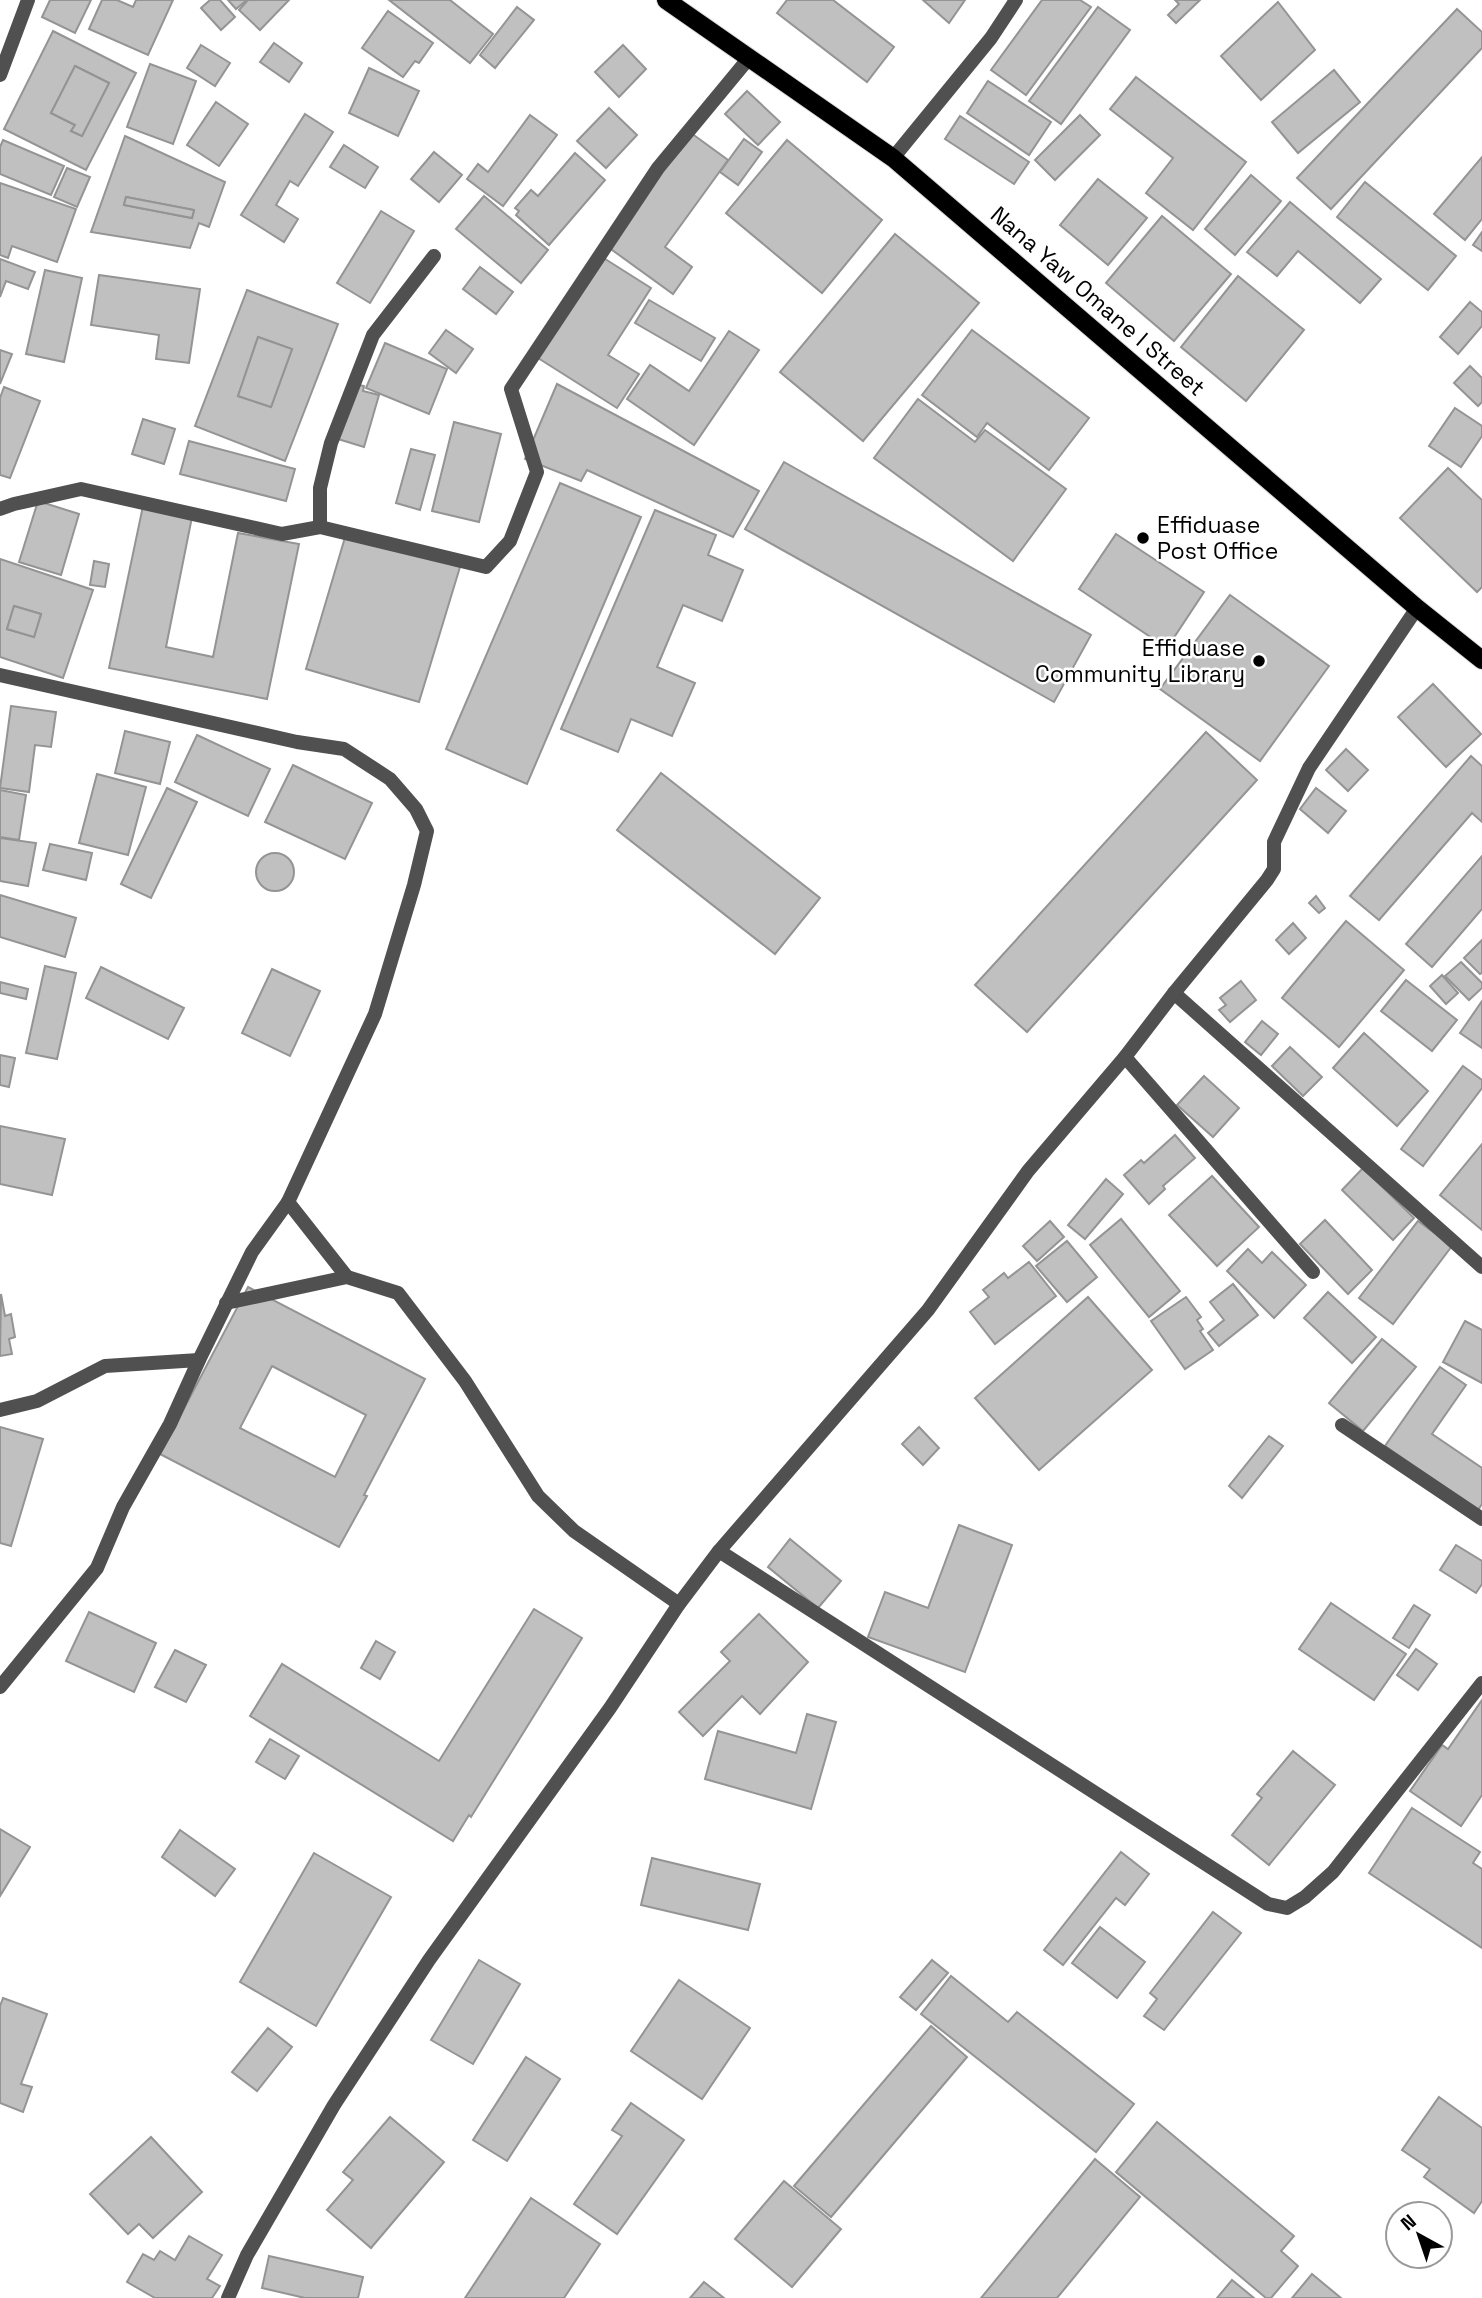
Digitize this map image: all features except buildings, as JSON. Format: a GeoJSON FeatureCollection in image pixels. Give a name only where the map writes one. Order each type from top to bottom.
{"type":"FeatureCollection","features":[{"type":"Feature","properties":{"kind":"main road","name":"Nana Yaw Omane I Street"},"geometry":{"type":"LineString","coordinates":[[666,0],[893,158],[1482,660]]}},
{"type":"Feature","properties":{"kind":"street"},"geometry":{"type":"LineString","coordinates":[[0,75],[28,0]]}},
{"type":"Feature","properties":{"kind":"street"},"geometry":{"type":"LineString","coordinates":[[893,158],[991,38],[1016,0]]}},
{"type":"Feature","properties":{"kind":"street"},"geometry":{"type":"LineString","coordinates":[[0,509],[81,489],[282,534],[320,527],[486,567],[510,541],[537,472],[511,389],[658,169],[749,58]]}},
{"type":"Feature","properties":{"kind":"street"},"geometry":{"type":"LineString","coordinates":[[320,527],[320,488],[331,443],[373,335],[434,256]]}},
{"type":"Feature","properties":{"kind":"street"},"geometry":{"type":"LineString","coordinates":[[228,2298],[247,2255],[334,2105],[429,1960],[611,1708],[679,1604],[719,1551],[928,1310],[1028,1171],[1125,1057],[1274,869],[1274,842],[1310,768],[1418,608]]}},
{"type":"Feature","properties":{"kind":"street"},"geometry":{"type":"LineString","coordinates":[[0,675],[297,742],[344,749],[390,779],[416,808],[427,831],[376,1014],[288,1202],[252,1252],[170,1424],[124,1507],[97,1568],[0,1687]]}},
{"type":"Feature","properties":{"kind":"street"},"geometry":{"type":"LineString","coordinates":[[1174,993],[1482,1267]]}},
{"type":"Feature","properties":{"kind":"street"},"geometry":{"type":"LineString","coordinates":[[1125,1057],[1313,1272]]}},
{"type":"Feature","properties":{"kind":"street"},"geometry":{"type":"LineString","coordinates":[[288,1202],[347,1277]]}},
{"type":"Feature","properties":{"kind":"street"},"geometry":{"type":"LineString","coordinates":[[226,1303],[347,1277],[398,1293],[465,1381],[538,1496],[574,1531],[679,1604]]}},
{"type":"Feature","properties":{"kind":"street"},"geometry":{"type":"LineString","coordinates":[[0,1410],[37,1401],[106,1366],[199,1360]]}},
{"type":"Feature","properties":{"kind":"street"},"geometry":{"type":"LineString","coordinates":[[1342,1425],[1482,1518]]}},
{"type":"Feature","properties":{"kind":"street"},"geometry":{"type":"LineString","coordinates":[[719,1551],[1268,1904],[1287,1908],[1333,1872],[1482,1683]]}},
{"type":"Feature","properties":{"kind":"place","name":"Effiduase Post Office"},"geometry":{"type":"Point","coordinates":[1143,538]}},
{"type":"Feature","properties":{"kind":"place","name":"Effiduase Community Library"},"geometry":{"type":"Point","coordinates":[1259,661]}}]}
